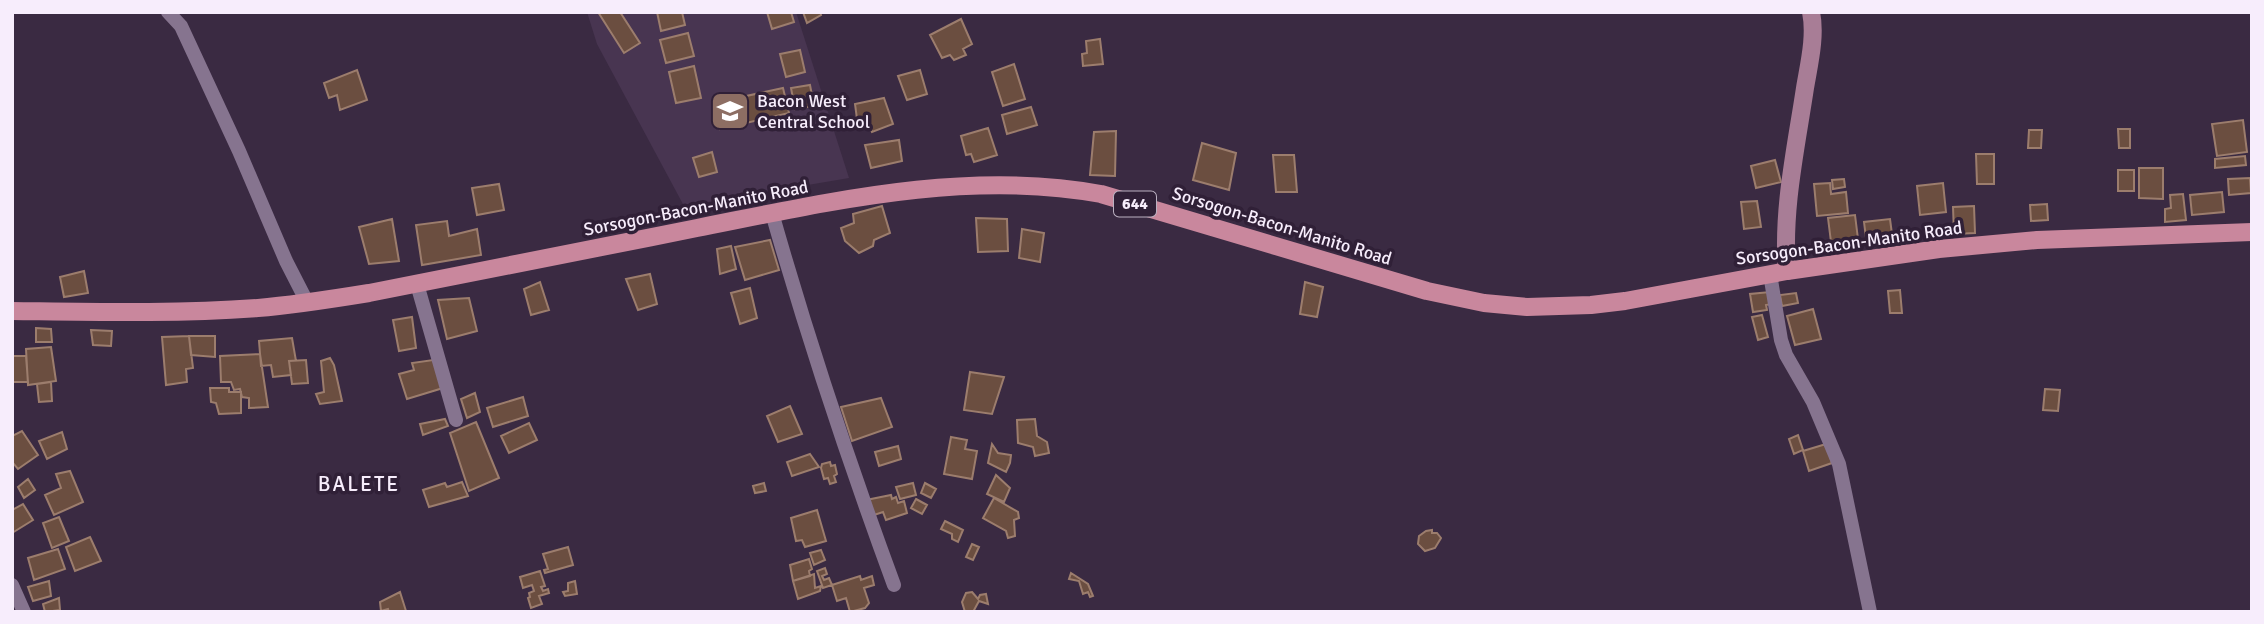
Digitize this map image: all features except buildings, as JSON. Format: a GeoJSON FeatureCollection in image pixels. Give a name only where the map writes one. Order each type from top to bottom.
{"type":"FeatureCollection","features":[{"type":"Feature","properties":{"kind":"main road","name":"Sorsogon-Bacon-Manito Road"},"geometry":{"type":"LineString","coordinates":[[12,311],[156,312],[260,308],[307,302],[417,284],[772,213],[955,186],[995,184],[1074,189],[1114,198],[1427,291],[1483,303],[1527,307],[1625,301],[1779,273],[1938,249],[2038,240],[2252,232]]}},
{"type":"Feature","properties":{"kind":"street"},"geometry":{"type":"LineString","coordinates":[[168,12],[181,26],[307,302]]}},
{"type":"Feature","properties":{"kind":"street"},"geometry":{"type":"LineString","coordinates":[[1811,12],[1812,44],[1779,273],[1781,340],[1786,355],[1813,402],[1839,464],[1870,612]]}},
{"type":"Feature","properties":{"kind":"street"},"geometry":{"type":"LineString","coordinates":[[772,213],[793,288],[854,476],[894,585]]}},
{"type":"Feature","properties":{"kind":"street"},"geometry":{"type":"LineString","coordinates":[[417,284],[456,420]]}},
{"type":"Feature","properties":{"kind":"street"},"geometry":{"type":"LineString","coordinates":[[12,585],[24,612]]}},
{"type":"Feature","properties":{"kind":"shaded area","name":"Bacon West Central School"},"geometry":{"type":"Polygon","coordinates":[[[587,12],[796,12],[849,178],[684,206],[597,44],[587,12]]]}},
{"type":"Feature","properties":{"kind":"place","name":"Bacon West Central School"},"geometry":{"type":"Point","coordinates":[730,111]}},
{"type":"Feature","properties":{"kind":"district","name":"BALETE"},"geometry":{"type":"Point","coordinates":[359,484]}}]}
